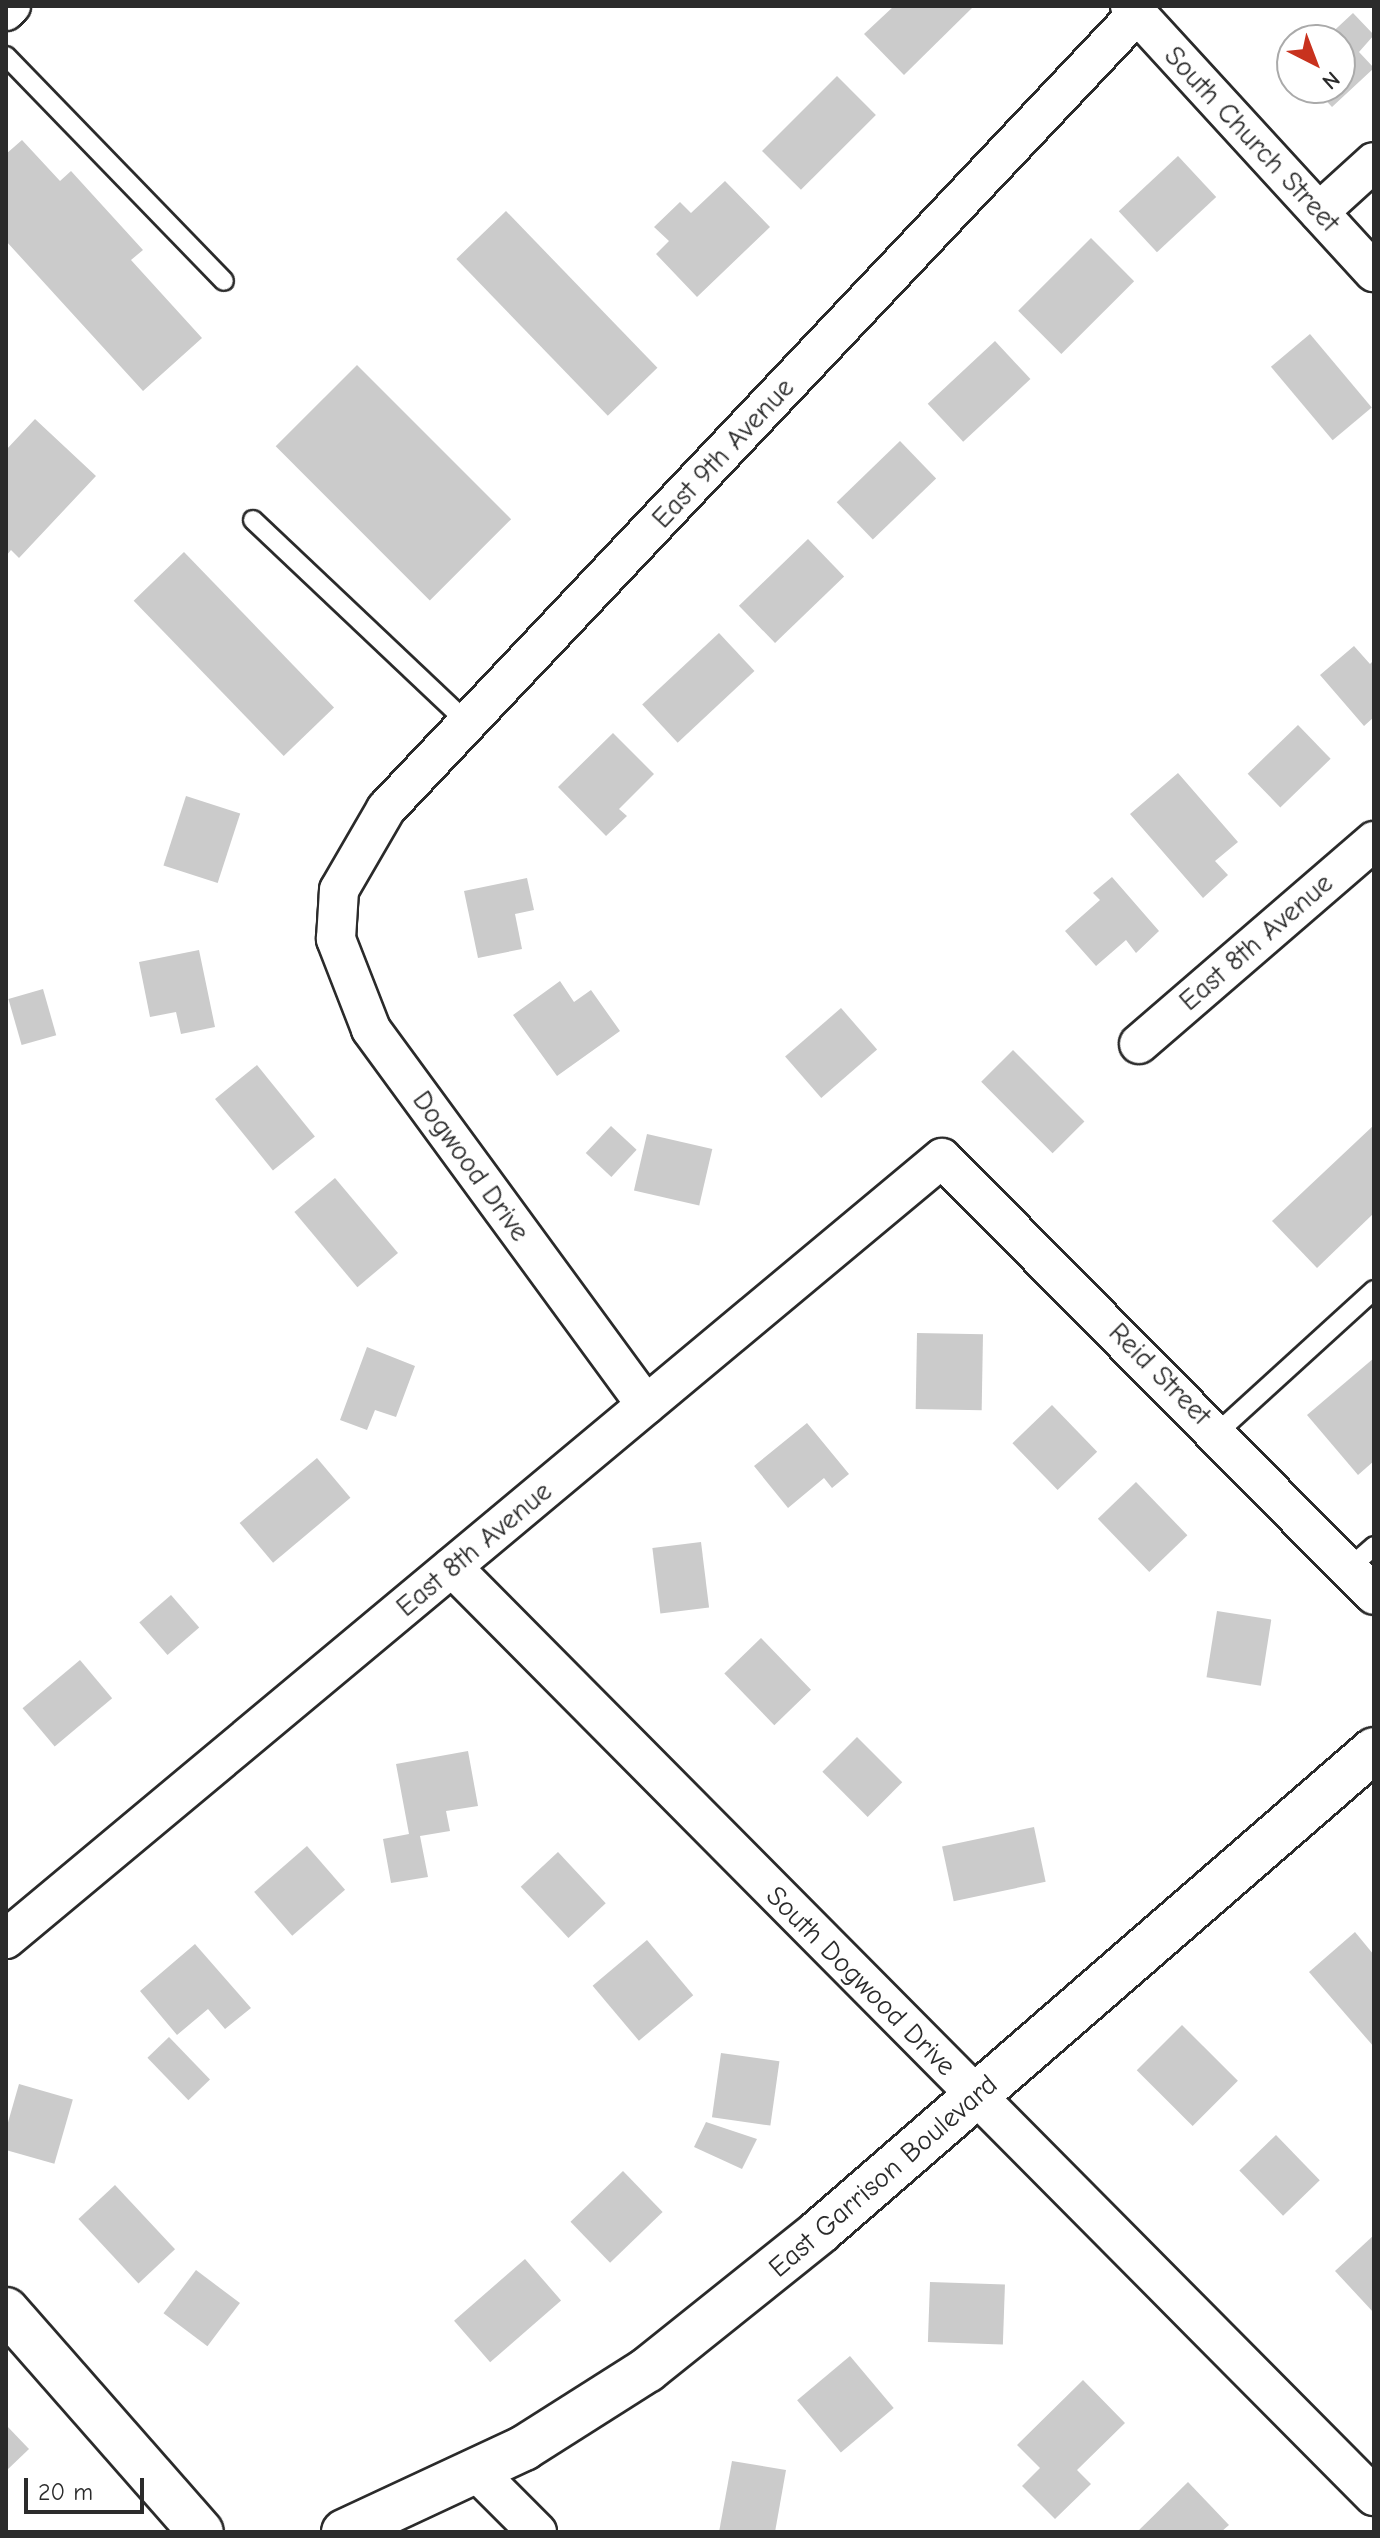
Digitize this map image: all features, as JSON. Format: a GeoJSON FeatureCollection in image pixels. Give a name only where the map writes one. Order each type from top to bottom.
{"type":"FeatureCollection","features":[{"type":"Feature","properties":{"kind":"main road","name":"East Garrison Boulevard"},"geometry":{"type":"LineString","coordinates":[[344,2532],[477,2472],[647,2370],[977,2095],[1374,1750]]}},
{"type":"Feature","properties":{"kind":"main road"},"geometry":{"type":"LineString","coordinates":[[6,2310],[201,2532]]}},
{"type":"Feature","properties":{"kind":"street"},"geometry":{"type":"LineString","coordinates":[[6,11],[11,6]]}},
{"type":"Feature","properties":{"kind":"street","name":"South Church Street"},"geometry":{"type":"LineString","coordinates":[[1133,10],[1374,272]]}},
{"type":"Feature","properties":{"kind":"street","name":"East 9th Avenue"},"geometry":{"type":"LineString","coordinates":[[334,909],[363,839],[1133,10]]}},
{"type":"Feature","properties":{"kind":"street"},"geometry":{"type":"LineString","coordinates":[[1319,212],[1374,162]]}},
{"type":"Feature","properties":{"kind":"street","name":"East 8th Avenue"},"geometry":{"type":"LineString","coordinates":[[1139,1044],[1374,841]]}},
{"type":"Feature","properties":{"kind":"street","name":"Dogwood Drive"},"geometry":{"type":"LineString","coordinates":[[334,909],[342,962],[371,1029],[646,1405]]}},
{"type":"Feature","properties":{"kind":"street","name":"East 8th Avenue"},"geometry":{"type":"LineString","coordinates":[[6,1939],[942,1158]]}},
{"type":"Feature","properties":{"kind":"street","name":"Reid Street"},"geometry":{"type":"LineString","coordinates":[[942,1158],[1218,1432],[1366,1569]]}},
{"type":"Feature","properties":{"kind":"street","name":"South Dogwood Drive"},"geometry":{"type":"LineString","coordinates":[[452,1567],[1374,2496]]}},
{"type":"Feature","properties":{"kind":"street"},"geometry":{"type":"LineString","coordinates":[[477,2472],[537,2532]]}},
{"type":"Feature","properties":{"kind":"lane"},"geometry":{"type":"LineString","coordinates":[[6,56],[224,281]]}},
{"type":"Feature","properties":{"kind":"lane"},"geometry":{"type":"LineString","coordinates":[[253,520],[468,723]]}},
{"type":"Feature","properties":{"kind":"lane"},"geometry":{"type":"LineString","coordinates":[[1218,1432],[1374,1290]]}},
{"type":"Feature","properties":{"kind":"building"},"geometry":{"type":"Polygon","coordinates":[[[894,6],[974,6],[904,75],[864,34],[894,6]]]}},
{"type":"Feature","properties":{"kind":"building"},"geometry":{"type":"Polygon","coordinates":[[[1353,13],[1374,35],[1359,52],[1374,68],[1356,85],[1356,24],[1341,24],[1353,13]]]}},
{"type":"Feature","properties":{"kind":"building"},"geometry":{"type":"Polygon","coordinates":[[[837,76],[876,115],[801,190],[762,151],[837,76]]]}},
{"type":"Feature","properties":{"kind":"building"},"geometry":{"type":"Polygon","coordinates":[[[22,140],[60,181],[71,171],[143,250],[131,260],[202,338],[143,391],[6,241],[6,154],[22,140]]]}},
{"type":"Feature","properties":{"kind":"building"},"geometry":{"type":"Polygon","coordinates":[[[1178,156],[1216,197],[1157,252],[1119,211],[1178,156]]]}},
{"type":"Feature","properties":{"kind":"building"},"geometry":{"type":"Polygon","coordinates":[[[725,181],[770,227],[697,297],[656,254],[669,241],[654,227],[680,202],[691,213],[725,181]]]}},
{"type":"Feature","properties":{"kind":"building"},"geometry":{"type":"Polygon","coordinates":[[[506,211],[657,368],[608,416],[456,259],[506,211]]]}},
{"type":"Feature","properties":{"kind":"building"},"geometry":{"type":"Polygon","coordinates":[[[1091,238],[1134,281],[1061,354],[1018,311],[1091,238]]]}},
{"type":"Feature","properties":{"kind":"building"},"geometry":{"type":"Polygon","coordinates":[[[1310,334],[1372,408],[1333,440],[1271,367],[1310,334]]]}},
{"type":"Feature","properties":{"kind":"building"},"geometry":{"type":"Polygon","coordinates":[[[995,341],[1030,379],[963,442],[928,404],[995,341]]]}},
{"type":"Feature","properties":{"kind":"building"},"geometry":{"type":"Polygon","coordinates":[[[357,365],[511,519],[430,600],[276,446],[357,365]]]}},
{"type":"Feature","properties":{"kind":"building"},"geometry":{"type":"Polygon","coordinates":[[[35,419],[96,476],[19,558],[11,550],[6,556],[6,450],[35,419]]]}},
{"type":"Feature","properties":{"kind":"building"},"geometry":{"type":"Polygon","coordinates":[[[900,441],[936,478],[873,540],[837,502],[900,441]]]}},
{"type":"Feature","properties":{"kind":"building"},"geometry":{"type":"Polygon","coordinates":[[[808,539],[844,576],[775,643],[739,606],[808,539]]]}},
{"type":"Feature","properties":{"kind":"building"},"geometry":{"type":"Polygon","coordinates":[[[184,552],[334,707],[284,756],[134,601],[184,552]]]}},
{"type":"Feature","properties":{"kind":"building"},"geometry":{"type":"Polygon","coordinates":[[[719,633],[754,671],[678,743],[642,705],[719,633]]]}},
{"type":"Feature","properties":{"kind":"building"},"geometry":{"type":"Polygon","coordinates":[[[1354,646],[1370,664],[1374,660],[1374,717],[1364,726],[1320,675],[1354,646]]]}},
{"type":"Feature","properties":{"kind":"building"},"geometry":{"type":"Polygon","coordinates":[[[1298,725],[1331,759],[1280,807],[1248,774],[1298,725]]]}},
{"type":"Feature","properties":{"kind":"building"},"geometry":{"type":"Polygon","coordinates":[[[613,733],[654,774],[619,809],[627,816],[606,836],[558,787],[613,733]]]}},
{"type":"Feature","properties":{"kind":"building"},"geometry":{"type":"Polygon","coordinates":[[[1178,773],[1238,842],[1215,861],[1228,875],[1203,898],[1130,814],[1178,773]]]}},
{"type":"Feature","properties":{"kind":"building"},"geometry":{"type":"Polygon","coordinates":[[[186,796],[240,814],[218,883],[163,865],[186,796]]]}},
{"type":"Feature","properties":{"kind":"building"},"geometry":{"type":"Polygon","coordinates":[[[1112,877],[1159,931],[1136,953],[1126,940],[1096,966],[1065,931],[1100,900],[1093,893],[1112,877]]]}},
{"type":"Feature","properties":{"kind":"building"},"geometry":{"type":"Polygon","coordinates":[[[527,878],[534,910],[515,914],[522,949],[478,958],[464,891],[527,878]]]}},
{"type":"Feature","properties":{"kind":"building"},"geometry":{"type":"Polygon","coordinates":[[[199,950],[215,1027],[181,1034],[176,1012],[150,1017],[139,962],[199,950]]]}},
{"type":"Feature","properties":{"kind":"building"},"geometry":{"type":"Polygon","coordinates":[[[560,981],[574,1002],[591,990],[620,1031],[557,1076],[513,1015],[560,981]]]}},
{"type":"Feature","properties":{"kind":"building"},"geometry":{"type":"Polygon","coordinates":[[[43,989],[56,1035],[22,1045],[8,999],[43,989]]]}},
{"type":"Feature","properties":{"kind":"building"},"geometry":{"type":"Polygon","coordinates":[[[841,1008],[877,1050],[821,1098],[785,1057],[841,1008]]]}},
{"type":"Feature","properties":{"kind":"building"},"geometry":{"type":"Polygon","coordinates":[[[1013,1050],[1084,1121],[1053,1153],[981,1082],[1013,1050]]]}},
{"type":"Feature","properties":{"kind":"building"},"geometry":{"type":"Polygon","coordinates":[[[257,1065],[315,1136],[273,1170],[215,1099],[257,1065]]]}},
{"type":"Feature","properties":{"kind":"building"},"geometry":{"type":"Polygon","coordinates":[[[1374,1125],[1374,1213],[1317,1268],[1272,1221],[1374,1125]]]}},
{"type":"Feature","properties":{"kind":"building"},"geometry":{"type":"Polygon","coordinates":[[[611,1126],[637,1150],[611,1177],[586,1153],[611,1126]]]}},
{"type":"Feature","properties":{"kind":"building"},"geometry":{"type":"Polygon","coordinates":[[[647,1134],[712,1149],[699,1206],[634,1191],[647,1134]]]}},
{"type":"Feature","properties":{"kind":"building"},"geometry":{"type":"Polygon","coordinates":[[[335,1178],[398,1253],[357,1287],[294,1212],[335,1178]]]}},
{"type":"Feature","properties":{"kind":"building"},"geometry":{"type":"Polygon","coordinates":[[[917,1333],[983,1334],[982,1410],[916,1409],[917,1333]]]}},
{"type":"Feature","properties":{"kind":"building"},"geometry":{"type":"Polygon","coordinates":[[[367,1347],[415,1366],[396,1417],[375,1410],[367,1430],[340,1420],[367,1347]]]}},
{"type":"Feature","properties":{"kind":"building"},"geometry":{"type":"Polygon","coordinates":[[[1374,1358],[1374,1461],[1358,1475],[1307,1415],[1374,1358]]]}},
{"type":"Feature","properties":{"kind":"building"},"geometry":{"type":"Polygon","coordinates":[[[1052,1405],[1097,1452],[1058,1490],[1012,1443],[1052,1405]]]}},
{"type":"Feature","properties":{"kind":"building"},"geometry":{"type":"Polygon","coordinates":[[[807,1423],[849,1474],[832,1488],[824,1478],[788,1508],[754,1466],[807,1423]]]}},
{"type":"Feature","properties":{"kind":"building"},"geometry":{"type":"Polygon","coordinates":[[[317,1458],[350,1498],[273,1563],[240,1523],[317,1458]]]}},
{"type":"Feature","properties":{"kind":"building"},"geometry":{"type":"Polygon","coordinates":[[[1136,1482],[1187,1535],[1149,1572],[1098,1519],[1136,1482]]]}},
{"type":"Feature","properties":{"kind":"building"},"geometry":{"type":"Polygon","coordinates":[[[701,1542],[709,1608],[660,1613],[652,1548],[701,1542]]]}},
{"type":"Feature","properties":{"kind":"building"},"geometry":{"type":"Polygon","coordinates":[[[171,1595],[199,1627],[168,1655],[139,1623],[171,1595]]]}},
{"type":"Feature","properties":{"kind":"building"},"geometry":{"type":"Polygon","coordinates":[[[1217,1611],[1271,1620],[1261,1686],[1207,1677],[1217,1611]]]}},
{"type":"Feature","properties":{"kind":"building"},"geometry":{"type":"Polygon","coordinates":[[[761,1638],[811,1690],[774,1725],[724,1673],[761,1638]]]}},
{"type":"Feature","properties":{"kind":"building"},"geometry":{"type":"Polygon","coordinates":[[[80,1660],[112,1698],[55,1747],[23,1708],[80,1660]]]}},
{"type":"Feature","properties":{"kind":"building"},"geometry":{"type":"Polygon","coordinates":[[[857,1737],[902,1782],[868,1817],[822,1772],[857,1737]]]}},
{"type":"Feature","properties":{"kind":"building"},"geometry":{"type":"Polygon","coordinates":[[[468,1751],[478,1806],[446,1811],[450,1831],[420,1836],[428,1877],[391,1883],[383,1839],[409,1834],[396,1764],[468,1751]]]}},
{"type":"Feature","properties":{"kind":"building"},"geometry":{"type":"Polygon","coordinates":[[[1034,1827],[1046,1882],[954,1901],[942,1847],[1034,1827]]]}},
{"type":"Feature","properties":{"kind":"building"},"geometry":{"type":"Polygon","coordinates":[[[307,1846],[345,1890],[292,1936],[254,1892],[307,1846]]]}},
{"type":"Feature","properties":{"kind":"building"},"geometry":{"type":"Polygon","coordinates":[[[558,1852],[606,1903],[568,1938],[521,1887],[558,1852]]]}},
{"type":"Feature","properties":{"kind":"building"},"geometry":{"type":"Polygon","coordinates":[[[1355,1932],[1374,1955],[1374,2047],[1309,1972],[1355,1932]]]}},
{"type":"Feature","properties":{"kind":"building"},"geometry":{"type":"Polygon","coordinates":[[[647,1940],[693,1995],[639,2041],[593,1986],[647,1940]]]}},
{"type":"Feature","properties":{"kind":"building"},"geometry":{"type":"Polygon","coordinates":[[[195,1944],[251,2008],[225,2029],[208,2009],[177,2035],[140,1991],[195,1944]]]}},
{"type":"Feature","properties":{"kind":"building"},"geometry":{"type":"Polygon","coordinates":[[[1182,2025],[1238,2081],[1193,2126],[1137,2070],[1182,2025]]]}},
{"type":"Feature","properties":{"kind":"building"},"geometry":{"type":"Polygon","coordinates":[[[169,2037],[210,2079],[188,2100],[147,2058],[169,2037]]]}},
{"type":"Feature","properties":{"kind":"building"},"geometry":{"type":"Polygon","coordinates":[[[721,2053],[779,2061],[770,2126],[712,2117],[721,2053]]]}},
{"type":"Feature","properties":{"kind":"building"},"geometry":{"type":"Polygon","coordinates":[[[19,2084],[73,2099],[54,2164],[6,2150],[6,2129],[19,2084]]]}},
{"type":"Feature","properties":{"kind":"building"},"geometry":{"type":"Polygon","coordinates":[[[706,2122],[757,2139],[742,2169],[694,2147],[706,2122]]]}},
{"type":"Feature","properties":{"kind":"building"},"geometry":{"type":"Polygon","coordinates":[[[1276,2135],[1320,2180],[1283,2216],[1239,2170],[1276,2135]]]}},
{"type":"Feature","properties":{"kind":"building"},"geometry":{"type":"Polygon","coordinates":[[[623,2171],[663,2212],[610,2263],[570,2222],[623,2171]]]}},
{"type":"Feature","properties":{"kind":"building"},"geometry":{"type":"Polygon","coordinates":[[[115,2185],[175,2249],[138,2283],[78,2219],[115,2185]]]}},
{"type":"Feature","properties":{"kind":"building"},"geometry":{"type":"Polygon","coordinates":[[[1374,2235],[1374,2313],[1335,2271],[1374,2235]]]}},
{"type":"Feature","properties":{"kind":"building"},"geometry":{"type":"Polygon","coordinates":[[[525,2259],[561,2301],[490,2362],[454,2321],[525,2259]]]}},
{"type":"Feature","properties":{"kind":"building"},"geometry":{"type":"Polygon","coordinates":[[[196,2270],[240,2303],[207,2346],[164,2313],[196,2270]]]}},
{"type":"Feature","properties":{"kind":"building"},"geometry":{"type":"Polygon","coordinates":[[[930,2282],[1005,2285],[1003,2345],[928,2342],[930,2282]]]}},
{"type":"Feature","properties":{"kind":"building"},"geometry":{"type":"Polygon","coordinates":[[[850,2356],[894,2408],[841,2452],[797,2400],[850,2356]]]}},
{"type":"Feature","properties":{"kind":"building"},"geometry":{"type":"Polygon","coordinates":[[[1083,2380],[1125,2423],[1077,2470],[1091,2484],[1055,2519],[1022,2486],[1040,2468],[1017,2445],[1083,2380]]]}},
{"type":"Feature","properties":{"kind":"building"},"geometry":{"type":"Polygon","coordinates":[[[6,2425],[29,2449],[6,2471],[6,2425]]]}},
{"type":"Feature","properties":{"kind":"building"},"geometry":{"type":"Polygon","coordinates":[[[732,2461],[786,2470],[775,2532],[719,2532],[732,2461]]]}},
{"type":"Feature","properties":{"kind":"building"},"geometry":{"type":"Polygon","coordinates":[[[1188,2482],[1229,2525],[1221,2532],[1137,2532],[1188,2482]]]}}]}
